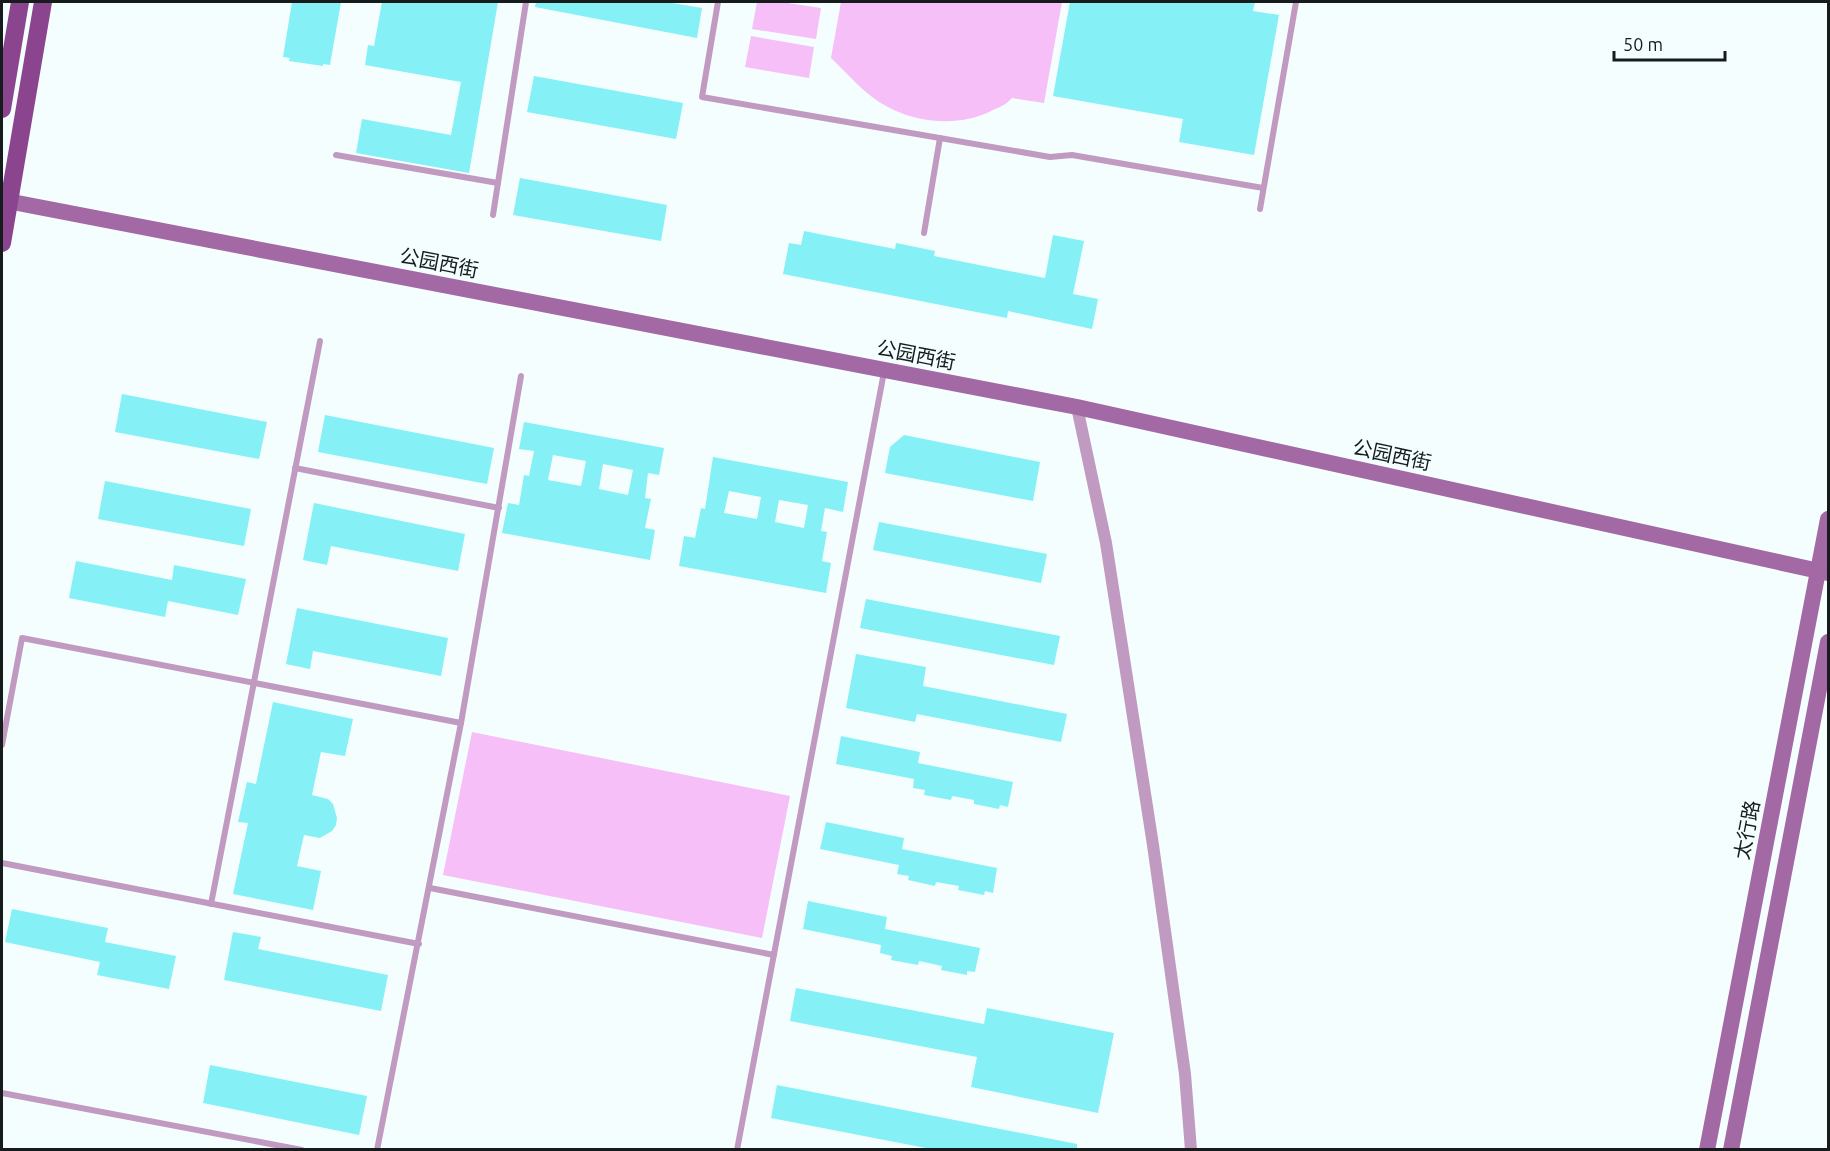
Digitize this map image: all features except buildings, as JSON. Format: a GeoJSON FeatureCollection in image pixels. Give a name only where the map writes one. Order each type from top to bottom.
{"type":"FeatureCollection","features":[{"type":"Feature","properties":{"kind":"main road"},"geometry":{"type":"LineString","coordinates":[[2,109],[20,2]]}},
{"type":"Feature","properties":{"kind":"main road"},"geometry":{"type":"LineString","coordinates":[[2,243],[5,201],[43,2]]}},
{"type":"Feature","properties":{"kind":"street","name":"公园西街"},"geometry":{"type":"LineString","coordinates":[[5,201],[1077,407],[1823,572]]}},
{"type":"Feature","properties":{"kind":"street"},"geometry":{"type":"LineString","coordinates":[[1077,407],[1106,543],[1153,845],[1185,1074],[1191,1149]]}},
{"type":"Feature","properties":{"kind":"street","name":"太行路"},"geometry":{"type":"LineString","coordinates":[[1707,1149],[1823,572],[1828,519]]}},
{"type":"Feature","properties":{"kind":"street"},"geometry":{"type":"LineString","coordinates":[[1731,1149],[1828,642]]}},
{"type":"Feature","properties":{"kind":"lane"},"geometry":{"type":"LineString","coordinates":[[493,215],[526,2]]}},
{"type":"Feature","properties":{"kind":"lane"},"geometry":{"type":"LineString","coordinates":[[718,2],[702,97],[1050,157],[1072,155],[1263,188]]}},
{"type":"Feature","properties":{"kind":"lane"},"geometry":{"type":"LineString","coordinates":[[1260,209],[1296,2]]}},
{"type":"Feature","properties":{"kind":"lane"},"geometry":{"type":"LineString","coordinates":[[924,233],[940,138]]}},
{"type":"Feature","properties":{"kind":"lane"},"geometry":{"type":"LineString","coordinates":[[336,155],[498,183]]}},
{"type":"Feature","properties":{"kind":"lane"},"geometry":{"type":"LineString","coordinates":[[211,904],[320,341]]}},
{"type":"Feature","properties":{"kind":"lane"},"geometry":{"type":"LineString","coordinates":[[737,1149],[884,370]]}},
{"type":"Feature","properties":{"kind":"lane"},"geometry":{"type":"LineString","coordinates":[[377,1149],[461,723],[522,376]]}},
{"type":"Feature","properties":{"kind":"lane"},"geometry":{"type":"LineString","coordinates":[[295,468],[499,508]]}},
{"type":"Feature","properties":{"kind":"lane"},"geometry":{"type":"LineString","coordinates":[[2,745],[22,638],[461,723]]}},
{"type":"Feature","properties":{"kind":"lane"},"geometry":{"type":"LineString","coordinates":[[2,863],[419,944]]}},
{"type":"Feature","properties":{"kind":"lane"},"geometry":{"type":"LineString","coordinates":[[430,888],[774,955]]}},
{"type":"Feature","properties":{"kind":"lane"},"geometry":{"type":"LineString","coordinates":[[2,1093],[302,1149]]}},
{"type":"Feature","properties":{"kind":"shaded area"},"geometry":{"type":"Polygon","coordinates":[[[757,2],[781,2],[821,8],[816,39],[752,29],[757,2]]]}},
{"type":"Feature","properties":{"kind":"shaded area"},"geometry":{"type":"Polygon","coordinates":[[[841,2],[1062,2],[1044,103],[1012,98],[1003,105],[981,115],[954,121],[925,120],[898,112],[864,90],[831,58],[841,2]]]}},
{"type":"Feature","properties":{"kind":"shaded area"},"geometry":{"type":"Polygon","coordinates":[[[751,36],[814,47],[809,78],[745,67],[751,36]]]}},
{"type":"Feature","properties":{"kind":"shaded area"},"geometry":{"type":"Polygon","coordinates":[[[472,732],[790,796],[762,938],[443,875],[472,732]]]}}]}
